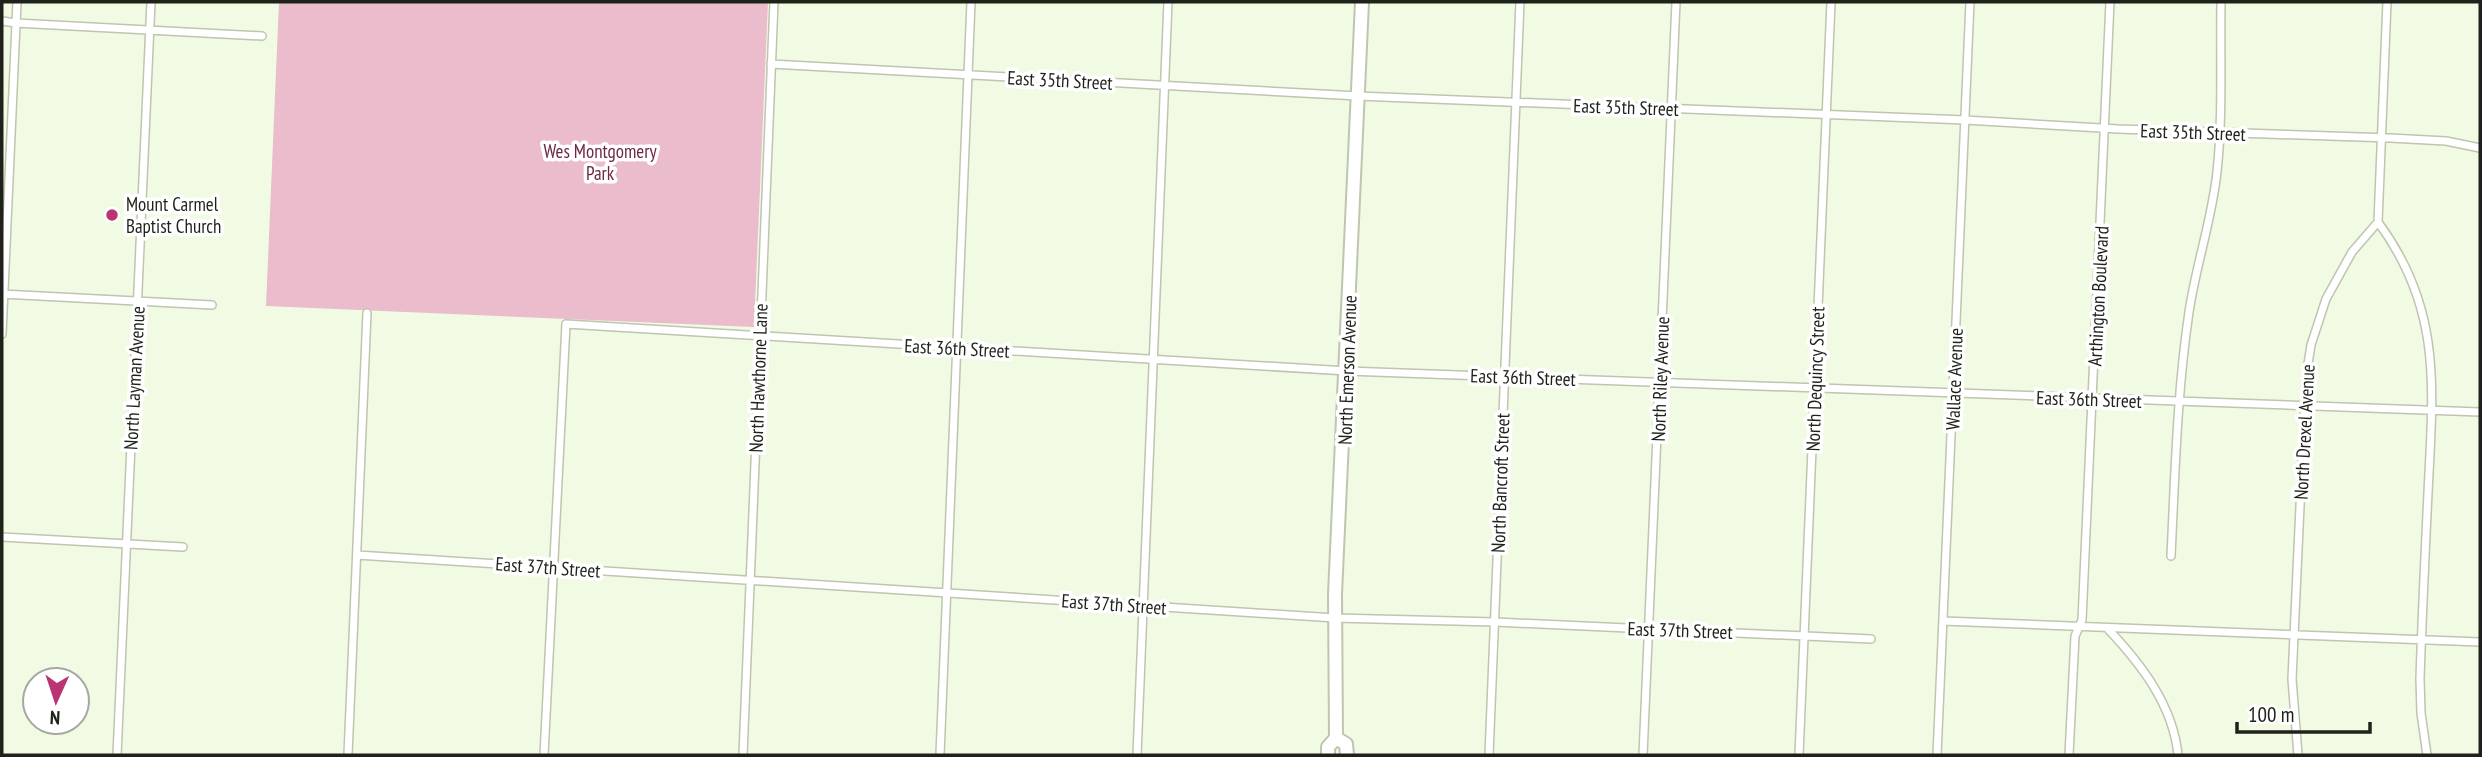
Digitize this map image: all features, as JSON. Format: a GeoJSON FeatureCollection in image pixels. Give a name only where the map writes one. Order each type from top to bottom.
{"type":"FeatureCollection","features":[{"type":"Feature","properties":{"kind":"main road","name":"North Emerson Avenue"},"geometry":{"type":"LineString","coordinates":[[1328,755],[1328,747],[1336,738],[1335,618],[1362,2]]}},
{"type":"Feature","properties":{"kind":"main road"},"geometry":{"type":"LineString","coordinates":[[1336,738],[1346,744],[1347,755]]}},
{"type":"Feature","properties":{"kind":"street"},"geometry":{"type":"LineString","coordinates":[[2,334],[17,2]]}},
{"type":"Feature","properties":{"kind":"street","name":"North Layman Avenue"},"geometry":{"type":"LineString","coordinates":[[117,755],[151,2]]}},
{"type":"Feature","properties":{"kind":"street","name":"North Hawthorne Lane"},"geometry":{"type":"LineString","coordinates":[[743,755],[774,2]]}},
{"type":"Feature","properties":{"kind":"street"},"geometry":{"type":"LineString","coordinates":[[940,755],[971,2]]}},
{"type":"Feature","properties":{"kind":"street"},"geometry":{"type":"LineString","coordinates":[[1137,755],[1168,2]]}},
{"type":"Feature","properties":{"kind":"street","name":"North Bancroft Street"},"geometry":{"type":"LineString","coordinates":[[1489,755],[1520,2]]}},
{"type":"Feature","properties":{"kind":"street","name":"North Riley Avenue"},"geometry":{"type":"LineString","coordinates":[[1643,755],[1676,2]]}},
{"type":"Feature","properties":{"kind":"street","name":"North Dequincy Street"},"geometry":{"type":"LineString","coordinates":[[1799,755],[1831,2]]}},
{"type":"Feature","properties":{"kind":"street","name":"Wallace Avenue"},"geometry":{"type":"LineString","coordinates":[[1937,755],[1970,2]]}},
{"type":"Feature","properties":{"kind":"street","name":"Arthington Boulevard"},"geometry":{"type":"LineString","coordinates":[[2069,755],[2075,636],[2082,620],[2110,2]]}},
{"type":"Feature","properties":{"kind":"street"},"geometry":{"type":"LineString","coordinates":[[2171,556],[2178,402],[2189,307],[2213,198],[2219,133],[2221,2]]}},
{"type":"Feature","properties":{"kind":"street"},"geometry":{"type":"LineString","coordinates":[[2387,2],[2378,222],[2402,258],[2421,307],[2431,356],[2432,411],[2420,706],[2427,755]]}},
{"type":"Feature","properties":{"kind":"street"},"geometry":{"type":"LineString","coordinates":[[2,21],[261,36]]}},
{"type":"Feature","properties":{"kind":"street","name":"East 35th Street"},"geometry":{"type":"LineString","coordinates":[[771,64],[1358,96],[2446,141],[2480,148]]}},
{"type":"Feature","properties":{"kind":"street","name":"North Drexel Avenue"},"geometry":{"type":"LineString","coordinates":[[2298,755],[2292,699],[2304,406],[2309,354],[2323,306],[2343,266],[2378,222]]}},
{"type":"Feature","properties":{"kind":"street"},"geometry":{"type":"LineString","coordinates":[[3,294],[212,305]]}},
{"type":"Feature","properties":{"kind":"street"},"geometry":{"type":"LineString","coordinates":[[348,755],[367,313]]}},
{"type":"Feature","properties":{"kind":"street","name":"East 36th Street"},"geometry":{"type":"LineString","coordinates":[[554,568],[566,324],[1347,371],[2480,412]]}},
{"type":"Feature","properties":{"kind":"street"},"geometry":{"type":"LineString","coordinates":[[2,537],[183,547]]}},
{"type":"Feature","properties":{"kind":"street","name":"East 37th Street"},"geometry":{"type":"LineString","coordinates":[[357,555],[1335,618],[1495,622],[1871,639]]}},
{"type":"Feature","properties":{"kind":"street"},"geometry":{"type":"LineString","coordinates":[[544,755],[554,568]]}},
{"type":"Feature","properties":{"kind":"street"},"geometry":{"type":"LineString","coordinates":[[1943,621],[2480,642]]}},
{"type":"Feature","properties":{"kind":"street"},"geometry":{"type":"LineString","coordinates":[[2108,629],[2133,655],[2154,686],[2169,720],[2178,755]]}},
{"type":"Feature","properties":{"kind":"green space","name":"Wes Montgomery Park"},"geometry":{"type":"Polygon","coordinates":[[[279,2],[768,2],[754,327],[266,306],[279,2]]]}},
{"type":"Feature","properties":{"kind":"place","name":"Mount Carmel Baptist Church"},"geometry":{"type":"Point","coordinates":[112,215]}}]}
